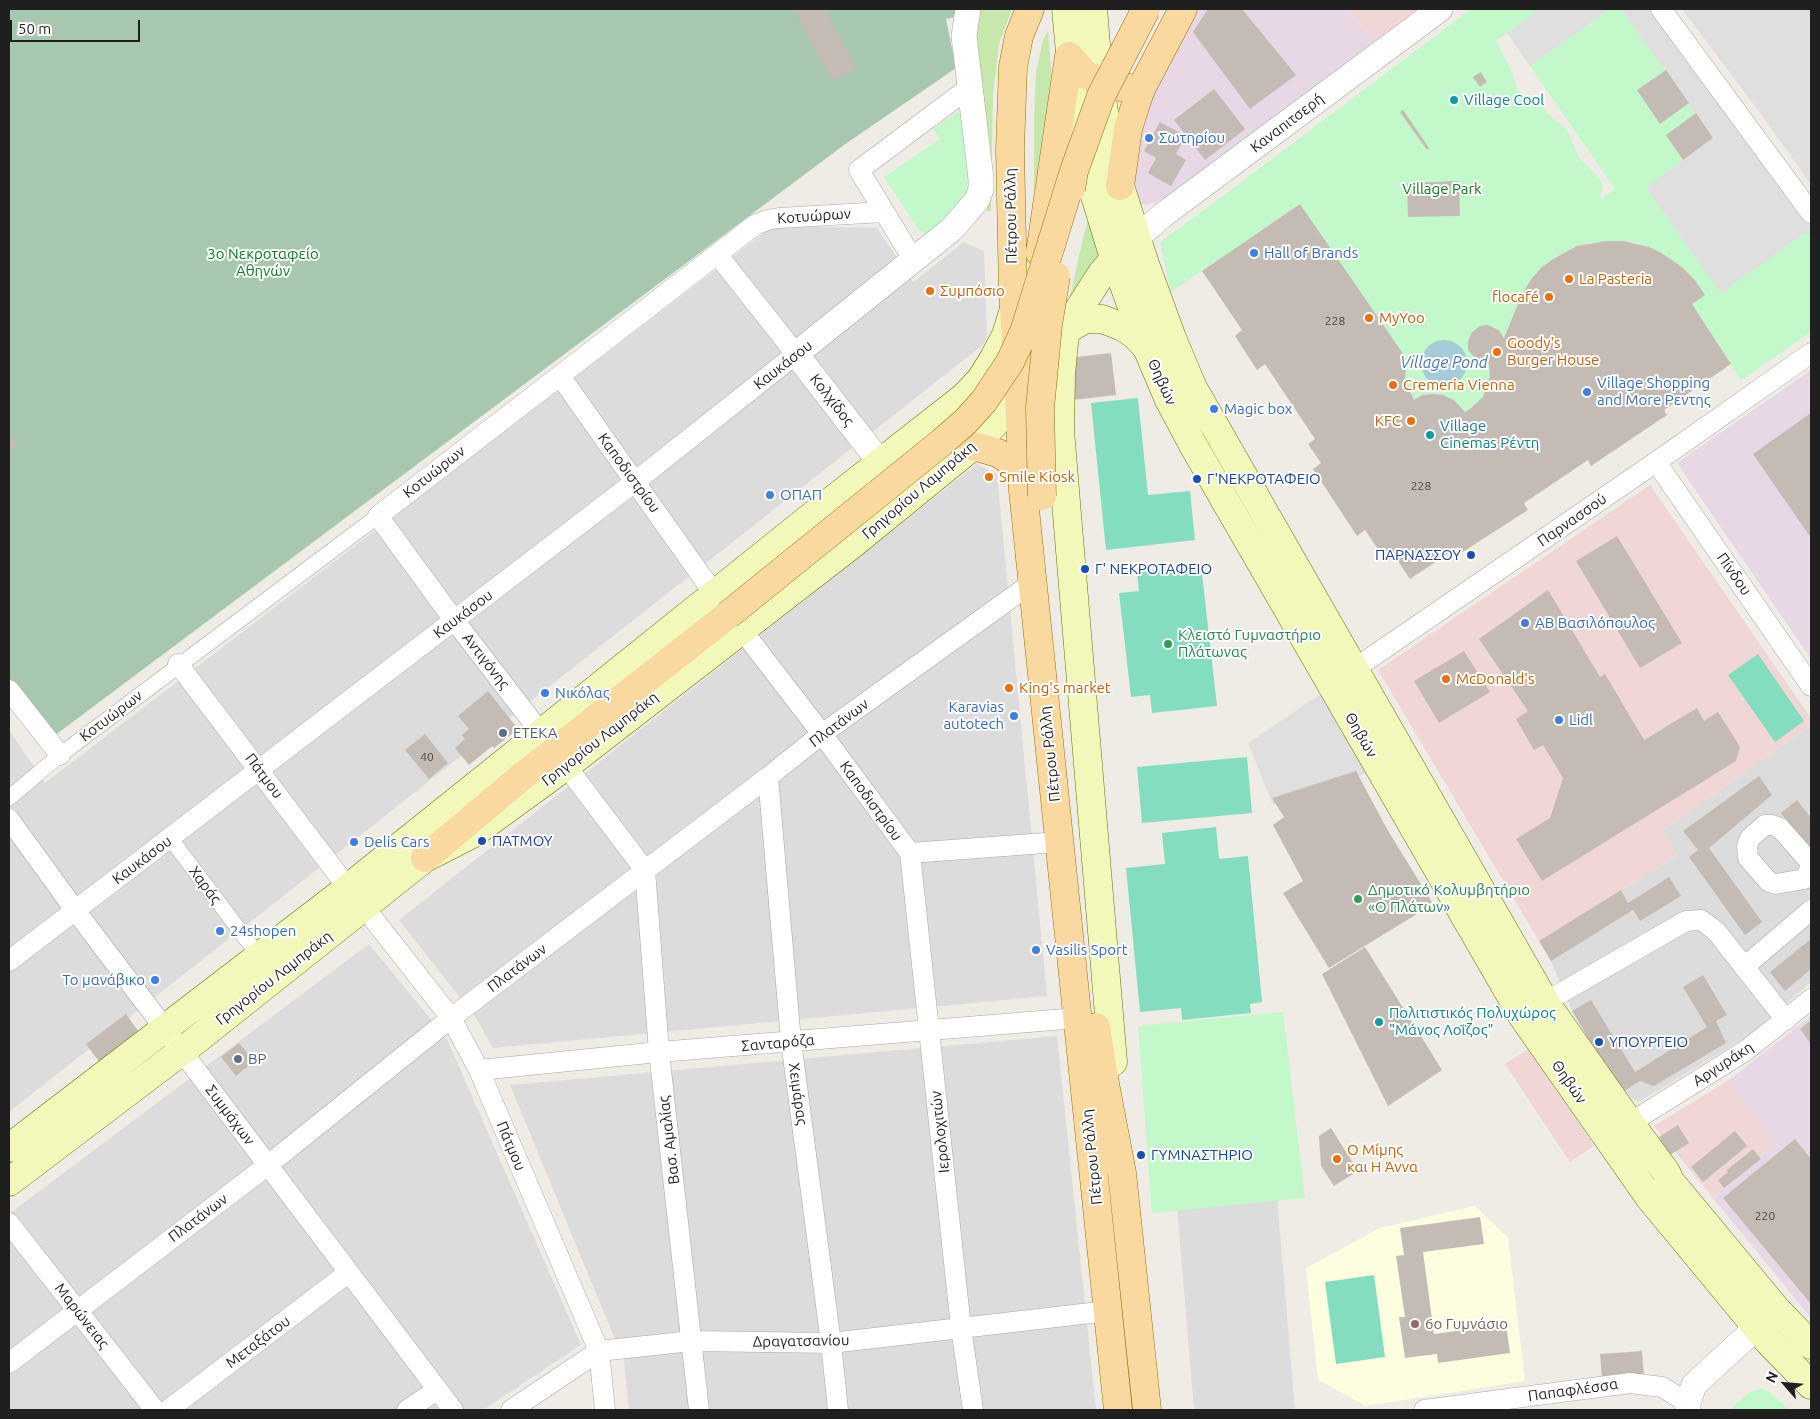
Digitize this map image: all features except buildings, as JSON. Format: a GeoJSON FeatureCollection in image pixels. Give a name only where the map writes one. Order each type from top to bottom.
{"type":"FeatureCollection","features":[{"type":"Feature","properties":{"kind":"main road","name":"Πέτρου Ράλλη"},"geometry":{"type":"LineString","coordinates":[[1030,9],[1023,23],[1018,44],[1011,96],[1010,149],[1013,300],[1019,394],[1021,468],[1118,1410]]}},
{"type":"Feature","properties":{"kind":"main road","name":"Θηβών"},"geometry":{"type":"LineString","coordinates":[[1066,9],[1074,95],[1095,196],[1114,258],[1147,348],[1193,445],[1523,1017],[1648,1197],[1762,1334],[1811,1385]]}},
{"type":"Feature","properties":{"kind":"main road","name":"Θηβών"},"geometry":{"type":"LineString","coordinates":[[1093,9],[1099,81],[1120,186],[1136,239],[1172,338],[1193,388],[1545,1002],[1666,1172],[1670,1181],[1782,1315],[1811,1345]]}},
{"type":"Feature","properties":{"kind":"main road","name":"Πέτρου Ράλλη"},"geometry":{"type":"LineString","coordinates":[[1122,1173],[1094,1016],[1042,496],[1040,408],[1048,325],[1074,171],[1100,96],[1146,9]]}},
{"type":"Feature","properties":{"kind":"main road"},"geometry":{"type":"LineString","coordinates":[[1120,186],[1128,129],[1142,88],[1183,9]]}},
{"type":"Feature","properties":{"kind":"main road"},"geometry":{"type":"LineString","coordinates":[[1069,56],[1086,76],[1127,89],[1142,88]]}},
{"type":"Feature","properties":{"kind":"main road"},"geometry":{"type":"LineString","coordinates":[[1019,394],[1069,56]]}},
{"type":"Feature","properties":{"kind":"main road"},"geometry":{"type":"LineString","coordinates":[[426,858],[519,779],[942,442],[984,402],[1010,362],[1024,332],[1074,171]]}},
{"type":"Feature","properties":{"kind":"main road","name":"Γρηγορίου Λαμπράκη"},"geometry":{"type":"LineString","coordinates":[[9,1182],[182,1051],[541,733],[729,613],[854,544],[973,446],[1007,411],[1065,331],[1102,273],[1114,258],[1136,239]]}},
{"type":"Feature","properties":{"kind":"main road","name":"Γρηγορίου Λαμπράκη"},"geometry":{"type":"LineString","coordinates":[[9,1148],[259,956],[356,897],[474,833],[566,766],[729,613],[880,462],[964,397],[981,378],[1006,335],[1013,300]]}},
{"type":"Feature","properties":{"kind":"main road"},"geometry":{"type":"LineString","coordinates":[[1065,331],[1075,323],[1085,319],[1102,319],[1123,327],[1135,335],[1147,348]]}},
{"type":"Feature","properties":{"kind":"main road","name":"Πέτρου Ράλλη"},"geometry":{"type":"LineString","coordinates":[[1065,331],[1060,396],[1061,447],[1122,1173],[1148,1410]]}},
{"type":"Feature","properties":{"kind":"main road"},"geometry":{"type":"LineString","coordinates":[[973,446],[994,451],[1021,468]]}},
{"type":"Feature","properties":{"kind":"street","name":"Καυκάσου"},"geometry":{"type":"LineString","coordinates":[[9,961],[636,481],[914,261],[962,219],[977,200],[981,189],[964,36],[968,9]]}},
{"type":"Feature","properties":{"kind":"street","name":"Καναπιτσερή"},"geometry":{"type":"LineString","coordinates":[[1136,239],[1163,215],[1440,9]]}},
{"type":"Feature","properties":{"kind":"street"},"geometry":{"type":"LineString","coordinates":[[1661,9],[1811,213]]}},
{"type":"Feature","properties":{"kind":"street"},"geometry":{"type":"LineString","coordinates":[[914,261],[859,170],[970,87]]}},
{"type":"Feature","properties":{"kind":"street","name":"Κοτυώρων"},"geometry":{"type":"LineString","coordinates":[[9,798],[60,755],[178,664],[378,516],[755,225],[767,220],[884,212]]}},
{"type":"Feature","properties":{"kind":"street","name":"Κολχίδος"},"geometry":{"type":"LineString","coordinates":[[717,254],[908,499]]}},
{"type":"Feature","properties":{"kind":"street","name":"Παρνασσού"},"geometry":{"type":"LineString","coordinates":[[1331,684],[1656,462],[1811,353]]}},
{"type":"Feature","properties":{"kind":"street","name":"Καποδιστρίου"},"geometry":{"type":"LineString","coordinates":[[560,376],[729,613],[910,853],[1059,842]]}},
{"type":"Feature","properties":{"kind":"street","name":"Πίνδου"},"geometry":{"type":"LineString","coordinates":[[1656,462],[1811,686]]}},
{"type":"Feature","properties":{"kind":"street","name":"Αντιγόνης"},"geometry":{"type":"LineString","coordinates":[[378,516],[454,620],[541,733]]}},
{"type":"Feature","properties":{"kind":"street","name":"Πλατάνων"},"geometry":{"type":"LineString","coordinates":[[9,1363],[268,1165],[451,1018],[768,778],[822,734],[1032,583]]}},
{"type":"Feature","properties":{"kind":"street","name":"Πάτμου"},"geometry":{"type":"LineString","coordinates":[[178,664],[451,1018],[479,1070],[599,1351],[605,1410]]}},
{"type":"Feature","properties":{"kind":"street"},"geometry":{"type":"LineString","coordinates":[[9,690],[60,755]]}},
{"type":"Feature","properties":{"kind":"street"},"geometry":{"type":"LineString","coordinates":[[566,766],[645,870]]}},
{"type":"Feature","properties":{"kind":"street","name":"Χειμάρας"},"geometry":{"type":"LineString","coordinates":[[768,778],[791,1042],[831,1343],[838,1410]]}},
{"type":"Feature","properties":{"kind":"street","name":"Συμμάχων"},"geometry":{"type":"LineString","coordinates":[[9,819],[348,1273],[453,1410]]}},
{"type":"Feature","properties":{"kind":"street","name":"Χαράς"},"geometry":{"type":"LineString","coordinates":[[170,838],[259,956]]}},
{"type":"Feature","properties":{"kind":"street","name":"Ιερολοχιτών"},"geometry":{"type":"LineString","coordinates":[[910,853],[961,1328],[973,1410]]}},
{"type":"Feature","properties":{"kind":"street","name":"Βασ. Αμαλίας"},"geometry":{"type":"LineString","coordinates":[[645,870],[659,1052],[699,1410]]}},
{"type":"Feature","properties":{"kind":"street"},"geometry":{"type":"LineString","coordinates":[[1744,967],[1811,910]]}},
{"type":"Feature","properties":{"kind":"street"},"geometry":{"type":"LineString","coordinates":[[1545,1002],[1686,921],[1701,920],[1716,931],[1786,1020]]}},
{"type":"Feature","properties":{"kind":"street","name":"Αργυράκη"},"geometry":{"type":"LineString","coordinates":[[1630,1123],[1744,1051],[1811,999]]}},
{"type":"Feature","properties":{"kind":"street","name":"Σανταρόζα"},"geometry":{"type":"LineString","coordinates":[[479,1070],[659,1052],[1078,1018]]}},
{"type":"Feature","properties":{"kind":"street","name":"Μαρώνειας"},"geometry":{"type":"LineString","coordinates":[[9,1223],[155,1410]]}},
{"type":"Feature","properties":{"kind":"street","name":"Μεταξάτου"},"geometry":{"type":"LineString","coordinates":[[168,1410],[348,1273]]}},
{"type":"Feature","properties":{"kind":"street","name":"Δραγατσανίου"},"geometry":{"type":"LineString","coordinates":[[511,1410],[599,1351],[692,1341],[831,1343],[1108,1311]]}},
{"type":"Feature","properties":{"kind":"street"},"geometry":{"type":"LineString","coordinates":[[1688,1407],[1707,1395],[1762,1334],[1782,1315]]}},
{"type":"Feature","properties":{"kind":"street","name":"Παπαφλέσσα"},"geometry":{"type":"LineString","coordinates":[[1424,1410],[1630,1382],[1662,1387],[1688,1407]]}},
{"type":"Feature","properties":{"kind":"street"},"geometry":{"type":"LineString","coordinates":[[407,1410],[437,1390]]}},
{"type":"Feature","properties":{"kind":"shaded area"},"geometry":{"type":"Polygon","coordinates":[[[1195,9],[1346,9],[1376,41],[1176,192],[1146,205],[1141,204],[1134,190],[1137,119],[1195,9]]]}},
{"type":"Feature","properties":{"kind":"shaded area"},"geometry":{"type":"Polygon","coordinates":[[[1346,9],[1419,9],[1376,41],[1346,9]]]}},
{"type":"Feature","properties":{"kind":"shaded area"},"geometry":{"type":"Polygon","coordinates":[[[1540,9],[1610,9],[1530,66],[1507,33],[1540,9]]]}},
{"type":"Feature","properties":{"kind":"shaded area"},"geometry":{"type":"Polygon","coordinates":[[[1621,9],[1674,9],[1811,195],[1811,239],[1806,232],[1721,293],[1646,188],[1713,138],[1621,9]]]}},
{"type":"Feature","properties":{"kind":"shaded area"},"geometry":{"type":"Polygon","coordinates":[[[1682,9],[1811,9],[1811,184],[1755,106],[1682,9]]]}},
{"type":"Feature","properties":{"kind":"shaded area"},"geometry":{"type":"Polygon","coordinates":[[[773,226],[877,228],[913,282],[964,242],[984,251],[987,337],[984,344],[9,1112],[9,730],[45,783],[773,226]]]}},
{"type":"Feature","properties":{"kind":"shaded area"},"geometry":{"type":"Polygon","coordinates":[[[1811,370],[1811,659],[1677,463],[1811,370]]]}},
{"type":"Feature","properties":{"kind":"shaded area"},"geometry":{"type":"Polygon","coordinates":[[[977,464],[997,474],[1047,996],[493,1048],[476,1018],[399,920],[977,464]]]}},
{"type":"Feature","properties":{"kind":"shaded area"},"geometry":{"type":"Polygon","coordinates":[[[1650,485],[1811,718],[1811,725],[1662,831],[1678,855],[1539,941],[1378,670],[1650,485]]]}},
{"type":"Feature","properties":{"kind":"shaded area"},"geometry":{"type":"Polygon","coordinates":[[[1322,693],[1368,773],[1273,805],[1248,743],[1322,693]]]}},
{"type":"Feature","properties":{"kind":"shaded area"},"geometry":{"type":"Polygon","coordinates":[[[1811,725],[1811,982],[1749,1035],[1639,1102],[1621,1093],[1572,1011],[1551,961],[1539,941],[1678,855],[1662,831],[1811,725]]]}},
{"type":"Feature","properties":{"kind":"shaded area"},"geometry":{"type":"Polygon","coordinates":[[[369,944],[447,1039],[581,1345],[483,1410],[9,1410],[9,1214],[369,944]]]}},
{"type":"Feature","properties":{"kind":"shaded area"},"geometry":{"type":"Polygon","coordinates":[[[1811,1016],[1811,1318],[1713,1198],[1775,1143],[1729,1080],[1811,1016]]]}},
{"type":"Feature","properties":{"kind":"shaded area"},"geometry":{"type":"Polygon","coordinates":[[[1057,1036],[1096,1410],[629,1410],[624,1361],[510,1085],[1057,1036]]]}},
{"type":"Feature","properties":{"kind":"shaded area"},"geometry":{"type":"Polygon","coordinates":[[[1529,1048],[1594,1146],[1570,1162],[1505,1064],[1529,1048]]]}},
{"type":"Feature","properties":{"kind":"shaded area"},"geometry":{"type":"Polygon","coordinates":[[[1729,1080],[1775,1143],[1713,1198],[1654,1126],[1729,1080]]]}},
{"type":"Feature","properties":{"kind":"shaded area"},"geometry":{"type":"Polygon","coordinates":[[[1277,1197],[1295,1410],[1194,1410],[1177,1206],[1277,1197]]]}},
{"type":"Feature","properties":{"kind":"shaded area","name":"6ο Γυμνάσιο"},"geometry":{"type":"Polygon","coordinates":[[[1475,1206],[1508,1238],[1525,1381],[1366,1406],[1318,1380],[1306,1268],[1380,1228],[1475,1206]]]}},
{"type":"Feature","properties":{"kind":"green space","name":"3ο Νεκροταφείο Αθηνών"},"geometry":{"type":"Polygon","coordinates":[[[9,9],[961,9],[959,16],[946,19],[956,68],[844,145],[50,739],[9,679],[9,9]]]}},
{"type":"Feature","properties":{"kind":"green space"},"geometry":{"type":"Polygon","coordinates":[[[974,9],[1012,9],[999,44],[993,94],[991,211],[987,211],[986,135],[976,87],[974,9]]]}},
{"type":"Feature","properties":{"kind":"green space","name":"Village Park"},"geometry":{"type":"Polygon","coordinates":[[[1471,9],[1540,9],[1496,41],[1510,68],[1518,91],[1541,102],[1546,112],[1567,130],[1579,158],[1598,177],[1603,186],[1600,199],[1615,189],[1530,66],[1610,9],[1621,9],[1713,138],[1646,188],[1721,292],[1806,232],[1811,239],[1811,332],[1741,380],[1692,304],[1704,294],[1696,281],[1682,267],[1660,252],[1638,243],[1624,241],[1590,243],[1577,246],[1555,258],[1532,278],[1522,294],[1504,338],[1497,328],[1491,326],[1480,326],[1472,332],[1468,341],[1468,350],[1477,360],[1489,364],[1490,376],[1483,397],[1465,412],[1454,400],[1443,395],[1422,395],[1414,400],[1405,381],[1404,355],[1300,204],[1171,292],[1160,242],[1471,9]]]}},
{"type":"Feature","properties":{"kind":"green space"},"geometry":{"type":"Polygon","coordinates":[[[1048,30],[1052,80],[1036,191],[1034,190],[1034,114],[1036,74],[1042,43],[1048,30]]]}},
{"type":"Feature","properties":{"kind":"green space"},"geometry":{"type":"Polygon","coordinates":[[[962,109],[971,186],[964,203],[927,235],[919,230],[884,177],[940,139],[933,129],[962,109]]]}},
{"type":"Feature","properties":{"kind":"green space"},"geometry":{"type":"Polygon","coordinates":[[[1089,216],[1106,257],[1068,305],[1084,234],[1089,216]]]}},
{"type":"Feature","properties":{"kind":"green space"},"geometry":{"type":"Polygon","coordinates":[[[1138,398],[1148,495],[1190,491],[1195,540],[1106,550],[1091,403],[1138,398]]]}},
{"type":"Feature","properties":{"kind":"green space","name":"Κλειστό Γυμναστήριο Πλάτωνας"},"geometry":{"type":"Polygon","coordinates":[[[1201,565],[1217,706],[1152,713],[1150,695],[1131,697],[1119,593],[1139,591],[1137,572],[1201,565]]]}},
{"type":"Feature","properties":{"kind":"green space"},"geometry":{"type":"Polygon","coordinates":[[[1758,654],[1804,721],[1775,742],[1728,675],[1758,654]]]}},
{"type":"Feature","properties":{"kind":"green space"},"geometry":{"type":"Polygon","coordinates":[[[1247,757],[1252,813],[1142,823],[1137,767],[1247,757]]]}},
{"type":"Feature","properties":{"kind":"green space"},"geometry":{"type":"Polygon","coordinates":[[[1216,827],[1219,859],[1248,856],[1262,1002],[1250,1004],[1251,1013],[1182,1020],[1181,1008],[1140,1012],[1126,868],[1165,864],[1162,833],[1216,827]]]}},
{"type":"Feature","properties":{"kind":"green space"},"geometry":{"type":"Polygon","coordinates":[[[1283,1012],[1305,1198],[1152,1213],[1138,1026],[1283,1012]]]}},
{"type":"Feature","properties":{"kind":"green space"},"geometry":{"type":"Polygon","coordinates":[[[1374,1275],[1385,1357],[1336,1364],[1325,1282],[1374,1275]]]}},
{"type":"Feature","properties":{"kind":"green space"},"geometry":{"type":"Polygon","coordinates":[[[1761,1389],[1768,1391],[1789,1410],[1730,1410],[1748,1393],[1761,1389]]]}},
{"type":"Feature","properties":{"kind":"water","name":"Village Pond"},"geometry":{"type":"Polygon","coordinates":[[[1449,340],[1461,346],[1466,354],[1466,372],[1461,380],[1453,385],[1439,386],[1427,380],[1422,372],[1421,358],[1427,346],[1435,341],[1449,340]]]}},
{"type":"Feature","properties":{"kind":"place","name":"Village Cool"},"geometry":{"type":"Point","coordinates":[1454,100]}},
{"type":"Feature","properties":{"kind":"place","name":"Σωτηρίου"},"geometry":{"type":"Point","coordinates":[1149,138]}},
{"type":"Feature","properties":{"kind":"place","name":"Hall of Brands"},"geometry":{"type":"Point","coordinates":[1254,253]}},
{"type":"Feature","properties":{"kind":"place","name":"La Pasteria"},"geometry":{"type":"Point","coordinates":[1569,279]}},
{"type":"Feature","properties":{"kind":"place","name":"Συμπόσιο"},"geometry":{"type":"Point","coordinates":[930,291]}},
{"type":"Feature","properties":{"kind":"place","name":"flocafé"},"geometry":{"type":"Point","coordinates":[1549,297]}},
{"type":"Feature","properties":{"kind":"place","name":"MyYoo"},"geometry":{"type":"Point","coordinates":[1369,318]}},
{"type":"Feature","properties":{"kind":"place","name":"Goody's Burger House"},"geometry":{"type":"Point","coordinates":[1497,352]}},
{"type":"Feature","properties":{"kind":"place","name":"Cremeria Vienna"},"geometry":{"type":"Point","coordinates":[1393,385]}},
{"type":"Feature","properties":{"kind":"place","name":"Village Shopping and More Ρεντης"},"geometry":{"type":"Point","coordinates":[1587,392]}},
{"type":"Feature","properties":{"kind":"place","name":"Magic box"},"geometry":{"type":"Point","coordinates":[1214,409]}},
{"type":"Feature","properties":{"kind":"place","name":"KFC"},"geometry":{"type":"Point","coordinates":[1411,421]}},
{"type":"Feature","properties":{"kind":"place","name":"Village Cinemas Ρέντη"},"geometry":{"type":"Point","coordinates":[1430,435]}},
{"type":"Feature","properties":{"kind":"place","name":"Smile Kiosk"},"geometry":{"type":"Point","coordinates":[989,477]}},
{"type":"Feature","properties":{"kind":"place","name":"Γ'ΝΕΚΡΟΤΑΦΕΙΟ"},"geometry":{"type":"Point","coordinates":[1197,479]}},
{"type":"Feature","properties":{"kind":"place","name":"ΟΠΑΠ"},"geometry":{"type":"Point","coordinates":[770,495]}},
{"type":"Feature","properties":{"kind":"place","name":"ΠΑΡΝΑΣΣΟΥ"},"geometry":{"type":"Point","coordinates":[1471,555]}},
{"type":"Feature","properties":{"kind":"place","name":"Γ' ΝΕΚΡΟΤΑΦΕΙΟ"},"geometry":{"type":"Point","coordinates":[1085,569]}},
{"type":"Feature","properties":{"kind":"place","name":"ΑΒ Βασιλόπουλος"},"geometry":{"type":"Point","coordinates":[1525,623]}},
{"type":"Feature","properties":{"kind":"place","name":"Κλειστό Γυμναστήριο Πλάτωνας"},"geometry":{"type":"Point","coordinates":[1168,644]}},
{"type":"Feature","properties":{"kind":"place","name":"McDonald's"},"geometry":{"type":"Point","coordinates":[1446,679]}},
{"type":"Feature","properties":{"kind":"place","name":"King's market"},"geometry":{"type":"Point","coordinates":[1009,688]}},
{"type":"Feature","properties":{"kind":"place","name":"Νικόλας"},"geometry":{"type":"Point","coordinates":[545,693]}},
{"type":"Feature","properties":{"kind":"place","name":"Karavias autotech"},"geometry":{"type":"Point","coordinates":[1014,716]}},
{"type":"Feature","properties":{"kind":"place","name":"Lidl"},"geometry":{"type":"Point","coordinates":[1559,720]}},
{"type":"Feature","properties":{"kind":"place","name":"ΕΤΕΚΑ"},"geometry":{"type":"Point","coordinates":[503,733]}},
{"type":"Feature","properties":{"kind":"place","name":"ΠΑΤΜΟΥ"},"geometry":{"type":"Point","coordinates":[482,841]}},
{"type":"Feature","properties":{"kind":"place","name":"Delis Cars"},"geometry":{"type":"Point","coordinates":[354,842]}},
{"type":"Feature","properties":{"kind":"place","name":"Δημοτικό Κολυμβητήριο «Ο Πλάτων»"},"geometry":{"type":"Point","coordinates":[1358,899]}},
{"type":"Feature","properties":{"kind":"place","name":"24shopen"},"geometry":{"type":"Point","coordinates":[220,931]}},
{"type":"Feature","properties":{"kind":"place","name":"Vasilis Sport"},"geometry":{"type":"Point","coordinates":[1036,950]}},
{"type":"Feature","properties":{"kind":"place","name":"Το μανάβικο"},"geometry":{"type":"Point","coordinates":[155,980]}},
{"type":"Feature","properties":{"kind":"place","name":"Πολιτιστικός Πολυχώρος \"Μάνος Λοΐζος\""},"geometry":{"type":"Point","coordinates":[1379,1022]}},
{"type":"Feature","properties":{"kind":"place","name":"ΥΠΟΥΡΓΕΙΟ"},"geometry":{"type":"Point","coordinates":[1599,1042]}},
{"type":"Feature","properties":{"kind":"place","name":"BP"},"geometry":{"type":"Point","coordinates":[238,1059]}},
{"type":"Feature","properties":{"kind":"place","name":"ΓΥΜΝΑΣΤΗΡΙΟ"},"geometry":{"type":"Point","coordinates":[1141,1155]}},
{"type":"Feature","properties":{"kind":"place","name":"Ο Μίμης και Η Άννα"},"geometry":{"type":"Point","coordinates":[1337,1159]}},
{"type":"Feature","properties":{"kind":"place","name":"6ο Γυμνάσιο"},"geometry":{"type":"Point","coordinates":[1415,1324]}}]}
